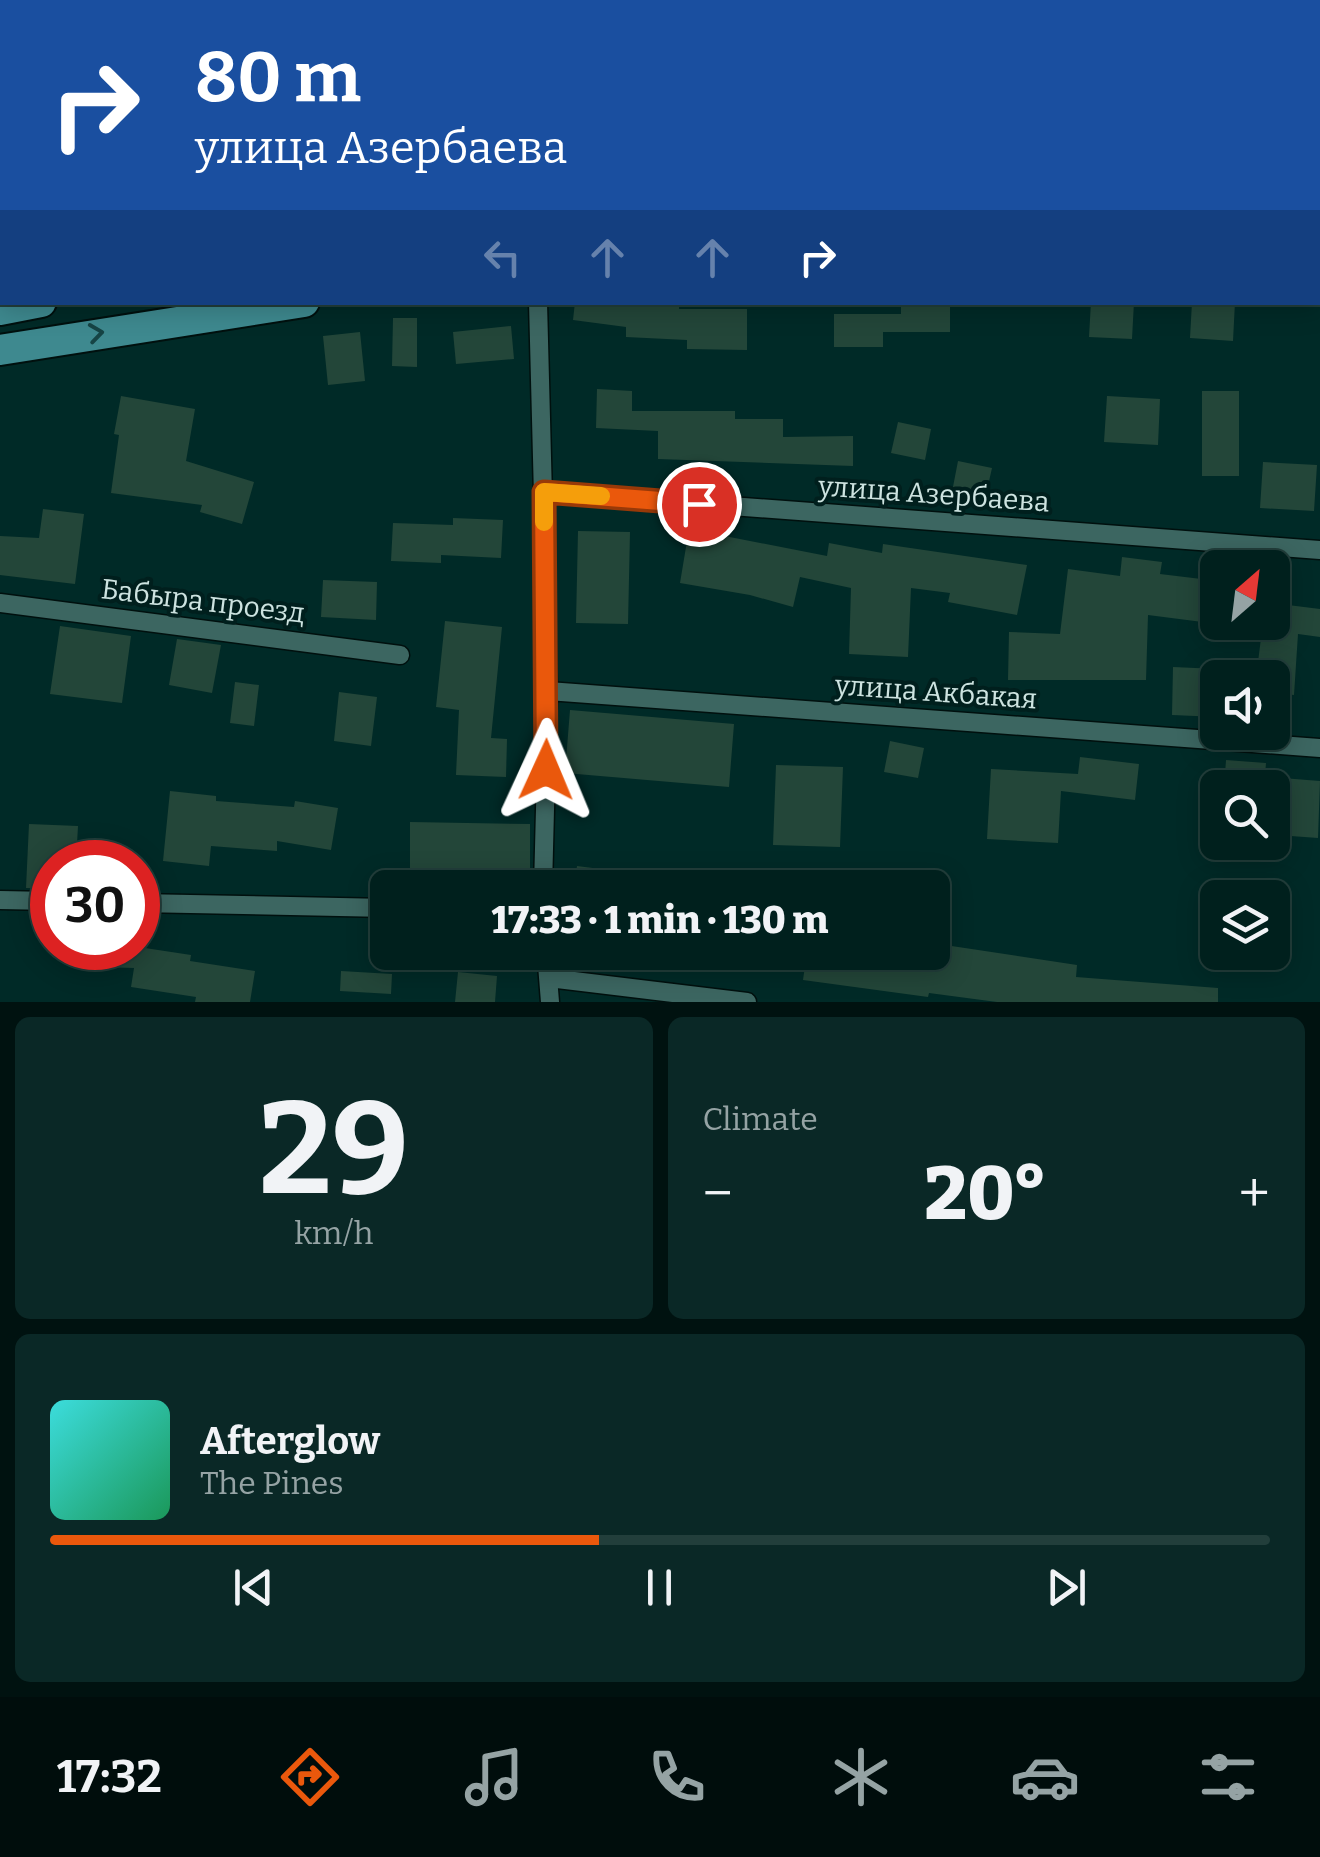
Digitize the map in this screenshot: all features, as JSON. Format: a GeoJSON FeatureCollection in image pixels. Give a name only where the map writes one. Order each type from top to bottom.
{"type":"FeatureCollection","features":[{"type":"Feature","properties":{"kind":"main road"},"geometry":{"type":"LineString","coordinates":[[0,310],[26,305]]}},
{"type":"Feature","properties":{"kind":"main road"},"geometry":{"type":"LineString","coordinates":[[0,350],[285,305]]}},
{"type":"Feature","properties":{"kind":"street"},"geometry":{"type":"LineString","coordinates":[[538,305],[548,691],[543,870]]}},
{"type":"Feature","properties":{"kind":"street","name":"улица Азербаева"},"geometry":{"type":"LineString","coordinates":[[544,492],[1320,550]]}},
{"type":"Feature","properties":{"kind":"street","name":"Бабыра проезд"},"geometry":{"type":"LineString","coordinates":[[0,602],[400,655]]}},
{"type":"Feature","properties":{"kind":"street","name":"улица Акбакая"},"geometry":{"type":"LineString","coordinates":[[548,691],[1320,748]]}},
{"type":"Feature","properties":{"kind":"street"},"geometry":{"type":"LineString","coordinates":[[0,900],[30,901]]}},
{"type":"Feature","properties":{"kind":"street"},"geometry":{"type":"LineString","coordinates":[[160,903],[370,908]]}},
{"type":"Feature","properties":{"kind":"street"},"geometry":{"type":"LineString","coordinates":[[548,970],[550,1002]]}},
{"type":"Feature","properties":{"kind":"street"},"geometry":{"type":"LineString","coordinates":[[549,978],[747,1002]]}},
{"type":"Feature","properties":{"kind":"building"},"geometry":{"type":"Polygon","coordinates":[[[575,305],[747,309],[747,350],[687,349],[687,340],[626,337],[626,327],[573,320],[575,305]]]}},
{"type":"Feature","properties":{"kind":"building"},"geometry":{"type":"Polygon","coordinates":[[[901,305],[950,305],[950,332],[883,332],[883,347],[834,347],[834,314],[901,314],[901,305]]]}},
{"type":"Feature","properties":{"kind":"building"},"geometry":{"type":"Polygon","coordinates":[[[1091,305],[1134,305],[1132,339],[1089,337],[1091,305]]]}},
{"type":"Feature","properties":{"kind":"building"},"geometry":{"type":"Polygon","coordinates":[[[1192,305],[1235,305],[1233,341],[1190,338],[1192,305]]]}},
{"type":"Feature","properties":{"kind":"building"},"geometry":{"type":"Polygon","coordinates":[[[393,318],[417,318],[417,367],[392,366],[393,318]]]}},
{"type":"Feature","properties":{"kind":"building"},"geometry":{"type":"Polygon","coordinates":[[[511,326],[514,359],[456,364],[453,332],[511,326]]]}},
{"type":"Feature","properties":{"kind":"building"},"geometry":{"type":"Polygon","coordinates":[[[360,332],[365,381],[328,385],[323,336],[360,332]]]}},
{"type":"Feature","properties":{"kind":"building"},"geometry":{"type":"Polygon","coordinates":[[[597,389],[632,391],[632,411],[735,411],[735,419],[783,419],[783,437],[853,436],[853,466],[658,459],[658,431],[596,428],[597,389]]]}},
{"type":"Feature","properties":{"kind":"building"},"geometry":{"type":"Polygon","coordinates":[[[1202,391],[1239,391],[1239,476],[1202,476],[1202,391]]]}},
{"type":"Feature","properties":{"kind":"building"},"geometry":{"type":"Polygon","coordinates":[[[121,396],[195,409],[186,461],[254,482],[242,524],[200,512],[202,505],[111,493],[119,435],[114,434],[121,396]]]}},
{"type":"Feature","properties":{"kind":"building"},"geometry":{"type":"Polygon","coordinates":[[[1107,396],[1160,399],[1158,445],[1104,442],[1107,396]]]}},
{"type":"Feature","properties":{"kind":"building"},"geometry":{"type":"Polygon","coordinates":[[[898,422],[931,429],[925,460],[891,453],[898,422]]]}},
{"type":"Feature","properties":{"kind":"building"},"geometry":{"type":"Polygon","coordinates":[[[958,461],[992,468],[985,499],[952,492],[958,461]]]}},
{"type":"Feature","properties":{"kind":"building"},"geometry":{"type":"Polygon","coordinates":[[[1263,462],[1317,465],[1314,511],[1260,508],[1263,462]]]}},
{"type":"Feature","properties":{"kind":"building"},"geometry":{"type":"Polygon","coordinates":[[[43,509],[84,514],[75,584],[0,575],[0,536],[39,538],[43,509]]]}},
{"type":"Feature","properties":{"kind":"building"},"geometry":{"type":"Polygon","coordinates":[[[453,518],[503,520],[501,558],[441,555],[441,563],[391,561],[393,523],[453,525],[453,518]]]}},
{"type":"Feature","properties":{"kind":"building"},"geometry":{"type":"Polygon","coordinates":[[[689,529],[827,556],[829,543],[882,553],[883,544],[1027,565],[1017,615],[948,602],[950,593],[911,588],[908,657],[849,654],[851,588],[800,577],[793,607],[680,583],[689,529]]]}},
{"type":"Feature","properties":{"kind":"building"},"geometry":{"type":"Polygon","coordinates":[[[578,531],[630,532],[628,624],[576,623],[578,531]]]}},
{"type":"Feature","properties":{"kind":"building"},"geometry":{"type":"Polygon","coordinates":[[[1122,557],[1162,562],[1160,574],[1200,579],[1200,622],[1148,615],[1146,680],[1008,680],[1009,632],[1060,634],[1068,569],[1120,576],[1122,557]]]}},
{"type":"Feature","properties":{"kind":"building"},"geometry":{"type":"Polygon","coordinates":[[[323,580],[377,582],[376,620],[321,617],[323,580]]]}},
{"type":"Feature","properties":{"kind":"building"},"geometry":{"type":"Polygon","coordinates":[[[1290,605],[1320,609],[1320,637],[1298,634],[1294,695],[1290,695],[1290,660],[1258,660],[1261,640],[1290,640],[1290,605]]]}},
{"type":"Feature","properties":{"kind":"building"},"geometry":{"type":"Polygon","coordinates":[[[445,621],[502,627],[491,738],[507,739],[506,777],[456,775],[459,710],[436,707],[445,621]]]}},
{"type":"Feature","properties":{"kind":"building"},"geometry":{"type":"Polygon","coordinates":[[[60,626],[131,636],[122,703],[50,694],[60,626]]]}},
{"type":"Feature","properties":{"kind":"building"},"geometry":{"type":"Polygon","coordinates":[[[177,639],[221,645],[212,693],[169,685],[177,639]]]}},
{"type":"Feature","properties":{"kind":"building"},"geometry":{"type":"Polygon","coordinates":[[[1173,667],[1200,668],[1200,716],[1172,715],[1173,667]]]}},
{"type":"Feature","properties":{"kind":"building"},"geometry":{"type":"Polygon","coordinates":[[[235,682],[259,685],[254,726],[230,723],[235,682]]]}},
{"type":"Feature","properties":{"kind":"building"},"geometry":{"type":"Polygon","coordinates":[[[339,692],[377,697],[371,746],[334,741],[339,692]]]}},
{"type":"Feature","properties":{"kind":"building"},"geometry":{"type":"Polygon","coordinates":[[[570,710],[734,724],[729,787],[565,773],[570,710]]]}},
{"type":"Feature","properties":{"kind":"building"},"geometry":{"type":"Polygon","coordinates":[[[890,741],[924,748],[918,778],[884,772],[890,741]]]}},
{"type":"Feature","properties":{"kind":"building"},"geometry":{"type":"Polygon","coordinates":[[[1080,757],[1139,764],[1135,800],[1061,791],[1058,843],[987,839],[991,769],[1078,774],[1080,757]]]}},
{"type":"Feature","properties":{"kind":"building"},"geometry":{"type":"Polygon","coordinates":[[[1226,760],[1266,763],[1265,770],[1225,770],[1226,760]]]}},
{"type":"Feature","properties":{"kind":"building"},"geometry":{"type":"Polygon","coordinates":[[[776,765],[843,767],[840,847],[773,845],[776,765]]]}},
{"type":"Feature","properties":{"kind":"building"},"geometry":{"type":"Polygon","coordinates":[[[1290,779],[1320,781],[1318,838],[1290,836],[1290,779]]]}},
{"type":"Feature","properties":{"kind":"building"},"geometry":{"type":"Polygon","coordinates":[[[170,791],[216,796],[216,801],[294,807],[295,801],[338,808],[331,850],[277,841],[277,851],[211,846],[209,866],[163,861],[170,791]]]}},
{"type":"Feature","properties":{"kind":"building"},"geometry":{"type":"Polygon","coordinates":[[[410,822],[530,824],[530,870],[410,870],[410,822]]]}},
{"type":"Feature","properties":{"kind":"building"},"geometry":{"type":"Polygon","coordinates":[[[29,824],[78,826],[77,840],[30,840],[30,888],[26,888],[29,824]]]}},
{"type":"Feature","properties":{"kind":"building"},"geometry":{"type":"Polygon","coordinates":[[[577,866],[609,870],[576,870],[577,866]]]}},
{"type":"Feature","properties":{"kind":"building"},"geometry":{"type":"Polygon","coordinates":[[[950,946],[1077,965],[1076,977],[1218,988],[1218,1002],[997,1002],[803,980],[804,970],[950,970],[950,946]]]}},
{"type":"Feature","properties":{"kind":"building"},"geometry":{"type":"Polygon","coordinates":[[[160,950],[191,955],[190,961],[255,971],[250,1002],[195,1002],[196,997],[131,987],[134,970],[160,970],[160,950]]]}},
{"type":"Feature","properties":{"kind":"building"},"geometry":{"type":"Polygon","coordinates":[[[341,971],[392,974],[391,994],[340,991],[341,971]]]}},
{"type":"Feature","properties":{"kind":"building"},"geometry":{"type":"Polygon","coordinates":[[[458,972],[497,976],[495,1002],[455,1002],[458,972]]]}},
{"type":"Feature","properties":{"kind":"slow traffic"},"geometry":{"type":"LineString","coordinates":[[544,522],[544,492],[601,496]]}},
{"type":"Feature","properties":{"kind":"route"},"geometry":{"type":"LineString","coordinates":[[546,770],[544,492],[699,504]]}}]}
